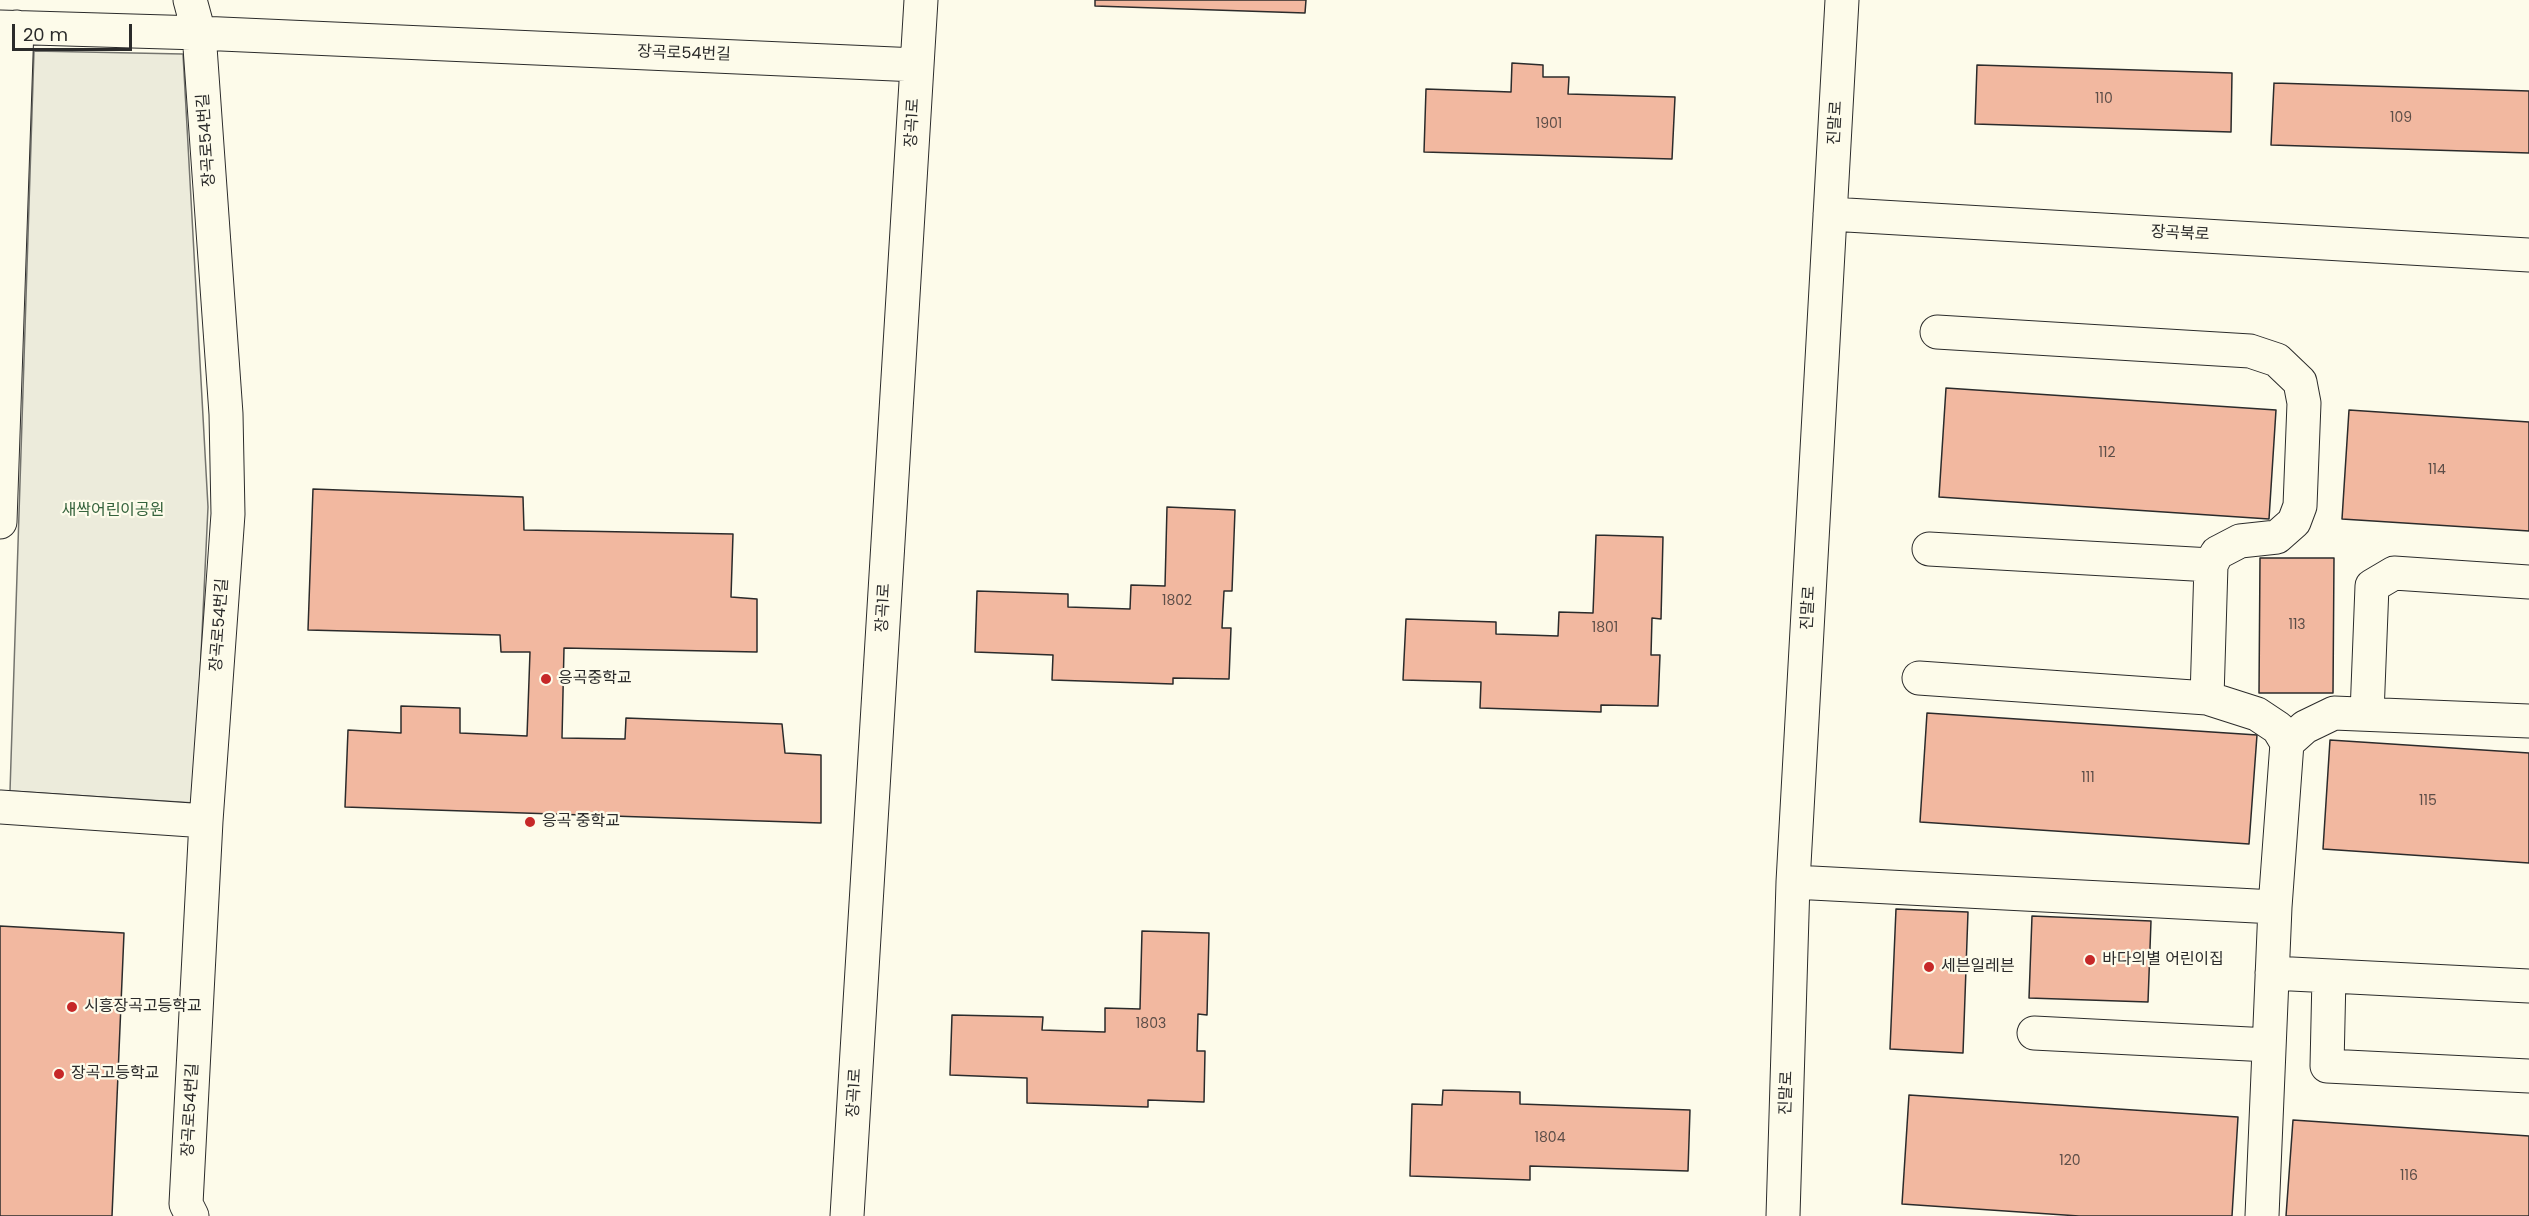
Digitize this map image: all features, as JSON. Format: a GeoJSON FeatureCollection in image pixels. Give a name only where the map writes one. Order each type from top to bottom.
{"type":"FeatureCollection","features":[{"type":"Feature","properties":{"kind":"street","name":"장곡로54번길"},"geometry":{"type":"LineString","coordinates":[[190,0],[199,33],[226,414],[228,514],[206,821],[186,1204],[192,1216]]}},
{"type":"Feature","properties":{"kind":"street","name":"장곡1로"},"geometry":{"type":"LineString","coordinates":[[847,1216],[921,0]]}},
{"type":"Feature","properties":{"kind":"street","name":"진말로"},"geometry":{"type":"LineString","coordinates":[[1784,1216],[1793,882],[1842,0]]}},
{"type":"Feature","properties":{"kind":"street","name":"장곡로54번길"},"geometry":{"type":"LineString","coordinates":[[8,27],[199,33],[917,65]]}},
{"type":"Feature","properties":{"kind":"street"},"geometry":{"type":"LineString","coordinates":[[0,522],[8,27]]}},
{"type":"Feature","properties":{"kind":"street","name":"장곡북로"},"geometry":{"type":"LineString","coordinates":[[1830,214],[2529,255]]}},
{"type":"Feature","properties":{"kind":"street"},"geometry":{"type":"LineString","coordinates":[[1937,332],[2250,351],[2277,360],[2300,382],[2304,403],[2300,506],[2294,522],[2277,537],[2240,541],[2217,553],[2211,565],[2207,698]]}},
{"type":"Feature","properties":{"kind":"street"},"geometry":{"type":"LineString","coordinates":[[1929,549],[2211,565]]}},
{"type":"Feature","properties":{"kind":"street"},"geometry":{"type":"LineString","coordinates":[[2367,714],[2372,586],[2394,573],[2529,582]]}},
{"type":"Feature","properties":{"kind":"street"},"geometry":{"type":"LineString","coordinates":[[1919,678],[2207,698],[2257,714],[2278,728],[2287,743],[2275,907],[2262,1216]]}},
{"type":"Feature","properties":{"kind":"street"},"geometry":{"type":"LineString","coordinates":[[2287,743],[2305,728],[2334,713],[2529,722]]}},
{"type":"Feature","properties":{"kind":"street"},"geometry":{"type":"LineString","coordinates":[[0,807],[206,821]]}},
{"type":"Feature","properties":{"kind":"street"},"geometry":{"type":"LineString","coordinates":[[1793,882],[2275,907]]}},
{"type":"Feature","properties":{"kind":"street"},"geometry":{"type":"LineString","coordinates":[[2272,974],[2529,986]]}},
{"type":"Feature","properties":{"kind":"street"},"geometry":{"type":"LineString","coordinates":[[2329,976],[2326,1066],[2529,1076]]}},
{"type":"Feature","properties":{"kind":"street"},"geometry":{"type":"LineString","coordinates":[[2034,1033],[2269,1045]]}},
{"type":"Feature","properties":{"kind":"green space","name":"새싹어린이공원"},"geometry":{"type":"Polygon","coordinates":[[[34,51],[183,54],[208,507],[194,803],[10,791],[34,51]]]}},
{"type":"Feature","properties":{"kind":"building"},"geometry":{"type":"Polygon","coordinates":[[[1095,0],[1306,0],[1305,13],[1095,6],[1095,0]]]}},
{"type":"Feature","properties":{"kind":"building"},"geometry":{"type":"Polygon","coordinates":[[[1512,63],[1543,65],[1543,77],[1569,77],[1568,94],[1675,97],[1672,159],[1424,152],[1426,89],[1511,92],[1512,63]]]}},
{"type":"Feature","properties":{"kind":"building"},"geometry":{"type":"Polygon","coordinates":[[[1977,65],[2232,73],[2231,132],[1975,124],[1977,65]]]}},
{"type":"Feature","properties":{"kind":"building"},"geometry":{"type":"Polygon","coordinates":[[[2274,83],[2529,91],[2529,153],[2271,145],[2274,83]]]}},
{"type":"Feature","properties":{"kind":"building"},"geometry":{"type":"Polygon","coordinates":[[[1946,388],[2276,410],[2269,519],[1939,497],[1946,388]]]}},
{"type":"Feature","properties":{"kind":"building"},"geometry":{"type":"Polygon","coordinates":[[[2349,410],[2529,422],[2529,531],[2342,519],[2349,410]]]}},
{"type":"Feature","properties":{"kind":"building","name":"응곡중학교"},"geometry":{"type":"Polygon","coordinates":[[[313,489],[523,497],[524,530],[733,534],[731,597],[757,599],[757,652],[564,648],[562,738],[625,739],[626,718],[782,724],[785,753],[821,755],[821,823],[345,807],[348,730],[401,733],[401,706],[460,708],[460,733],[527,736],[530,652],[501,652],[500,635],[308,630],[313,489]]]}},
{"type":"Feature","properties":{"kind":"building"},"geometry":{"type":"Polygon","coordinates":[[[1167,507],[1235,510],[1232,591],[1224,591],[1222,628],[1231,628],[1229,679],[1173,678],[1173,684],[1052,680],[1053,655],[975,652],[977,591],[1068,594],[1068,607],[1130,609],[1131,585],[1165,586],[1167,507]]]}},
{"type":"Feature","properties":{"kind":"building"},"geometry":{"type":"Polygon","coordinates":[[[1596,535],[1663,537],[1661,619],[1652,618],[1651,655],[1660,655],[1658,706],[1601,705],[1601,712],[1480,708],[1481,682],[1403,680],[1406,619],[1496,622],[1496,634],[1558,636],[1559,612],[1593,613],[1596,535]]]}},
{"type":"Feature","properties":{"kind":"building"},"geometry":{"type":"Polygon","coordinates":[[[2260,558],[2334,558],[2333,693],[2259,693],[2260,558]]]}},
{"type":"Feature","properties":{"kind":"building"},"geometry":{"type":"Polygon","coordinates":[[[1927,713],[2257,735],[2249,844],[1920,822],[1927,713]]]}},
{"type":"Feature","properties":{"kind":"building"},"geometry":{"type":"Polygon","coordinates":[[[2330,740],[2529,753],[2529,863],[2323,849],[2330,740]]]}},
{"type":"Feature","properties":{"kind":"building"},"geometry":{"type":"Polygon","coordinates":[[[1896,909],[1968,912],[1963,1053],[1890,1049],[1896,909]]]}},
{"type":"Feature","properties":{"kind":"building","name":"바다의별 어린이집"},"geometry":{"type":"Polygon","coordinates":[[[2032,916],[2151,921],[2148,1002],[2029,998],[2032,916]]]}},
{"type":"Feature","properties":{"kind":"building","name":"시흥장곡고등학교"},"geometry":{"type":"Polygon","coordinates":[[[0,926],[124,933],[112,1216],[0,1216],[0,926]]]}},
{"type":"Feature","properties":{"kind":"building"},"geometry":{"type":"Polygon","coordinates":[[[1142,931],[1209,933],[1207,1015],[1198,1014],[1197,1051],[1205,1051],[1204,1102],[1148,1100],[1148,1107],[1027,1103],[1027,1078],[950,1075],[952,1015],[1043,1017],[1042,1030],[1105,1032],[1105,1008],[1140,1009],[1142,931]]]}},
{"type":"Feature","properties":{"kind":"building"},"geometry":{"type":"Polygon","coordinates":[[[1443,1090],[1520,1092],[1520,1104],[1690,1110],[1688,1171],[1530,1166],[1530,1180],[1410,1176],[1412,1104],[1442,1105],[1443,1090]]]}},
{"type":"Feature","properties":{"kind":"building"},"geometry":{"type":"Polygon","coordinates":[[[1909,1095],[2238,1117],[2232,1216],[2079,1216],[1902,1204],[1909,1095]]]}},
{"type":"Feature","properties":{"kind":"building"},"geometry":{"type":"Polygon","coordinates":[[[2293,1120],[2529,1136],[2529,1216],[2286,1216],[2293,1120]]]}},
{"type":"Feature","properties":{"kind":"place","name":"응곡중학교"},"geometry":{"type":"Point","coordinates":[546,679]}},
{"type":"Feature","properties":{"kind":"place","name":"응곡 중학교"},"geometry":{"type":"Point","coordinates":[530,822]}},
{"type":"Feature","properties":{"kind":"place","name":"바다의별 어린이집"},"geometry":{"type":"Point","coordinates":[2090,960]}},
{"type":"Feature","properties":{"kind":"place","name":"세븐일레븐"},"geometry":{"type":"Point","coordinates":[1929,967]}},
{"type":"Feature","properties":{"kind":"place","name":"시흥장곡고등학교"},"geometry":{"type":"Point","coordinates":[72,1007]}},
{"type":"Feature","properties":{"kind":"place","name":"장곡고등학교"},"geometry":{"type":"Point","coordinates":[59,1074]}}]}
